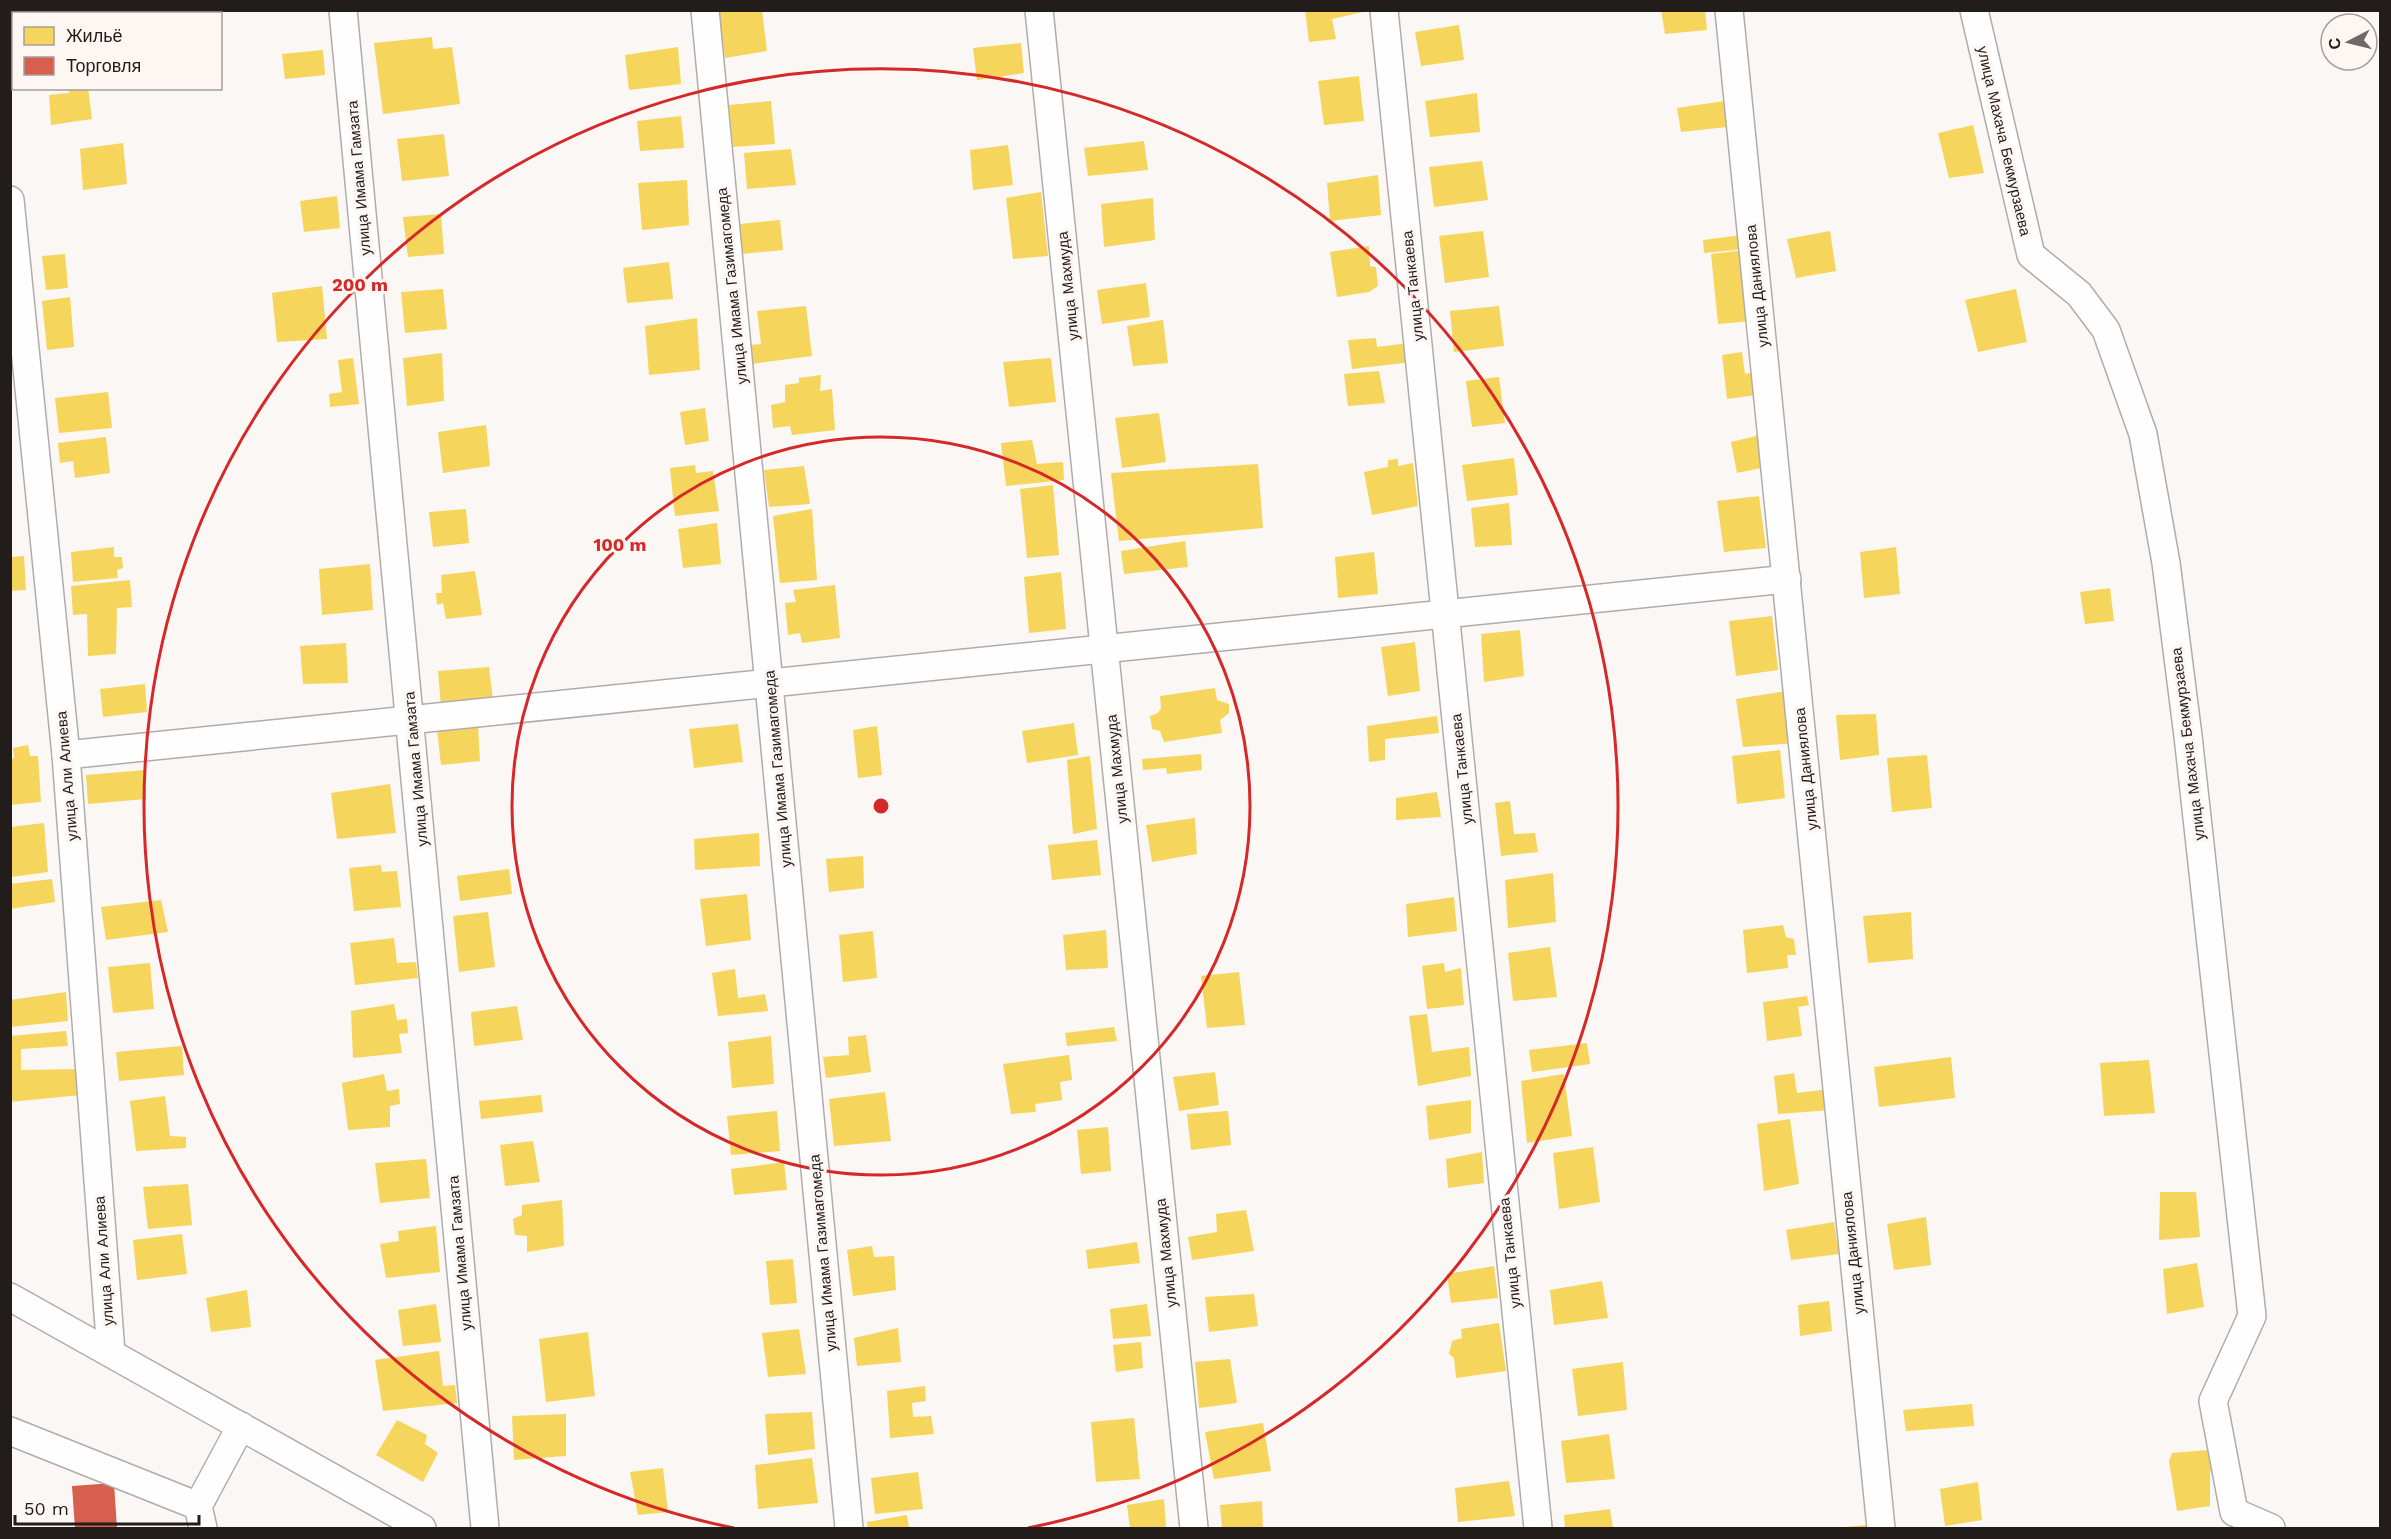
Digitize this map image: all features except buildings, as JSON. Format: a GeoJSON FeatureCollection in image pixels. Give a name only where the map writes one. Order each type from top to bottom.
{"type":"FeatureCollection","features":[{"type":"Feature","properties":{"kind":"street","name":"улица Имама Гамзата"},"geometry":{"type":"LineString","coordinates":[[343,10],[485,1528]]}},
{"type":"Feature","properties":{"kind":"street","name":"улица Имама Газимагомеда"},"geometry":{"type":"LineString","coordinates":[[705,10],[849,1528]]}},
{"type":"Feature","properties":{"kind":"street","name":"улица Махмуда"},"geometry":{"type":"LineString","coordinates":[[1039,10],[1194,1528]]}},
{"type":"Feature","properties":{"kind":"street","name":"улица Танкаева"},"geometry":{"type":"LineString","coordinates":[[1384,10],[1538,1528]]}},
{"type":"Feature","properties":{"kind":"street","name":"улица Даниялова"},"geometry":{"type":"LineString","coordinates":[[1729,10],[1881,1528]]}},
{"type":"Feature","properties":{"kind":"street","name":"улица Махача Бекмурзаева"},"geometry":{"type":"LineString","coordinates":[[1974,10],[2031,255],[2079,294],[2106,330],[2143,434],[2166,563],[2188,736],[2252,1316],[2214,1401],[2234,1512],[2271,1528]]}},
{"type":"Feature","properties":{"kind":"street","name":"улица Али Алиева"},"geometry":{"type":"LineString","coordinates":[[10,200],[66,755],[111,1353]]}},
{"type":"Feature","properties":{"kind":"street"},"geometry":{"type":"LineString","coordinates":[[66,755],[1787,579]]}},
{"type":"Feature","properties":{"kind":"street"},"geometry":{"type":"LineString","coordinates":[[10,1297],[241,1426],[413,1526]]}},
{"type":"Feature","properties":{"kind":"street"},"geometry":{"type":"LineString","coordinates":[[10,1431],[201,1517],[241,1426]]}}]}
